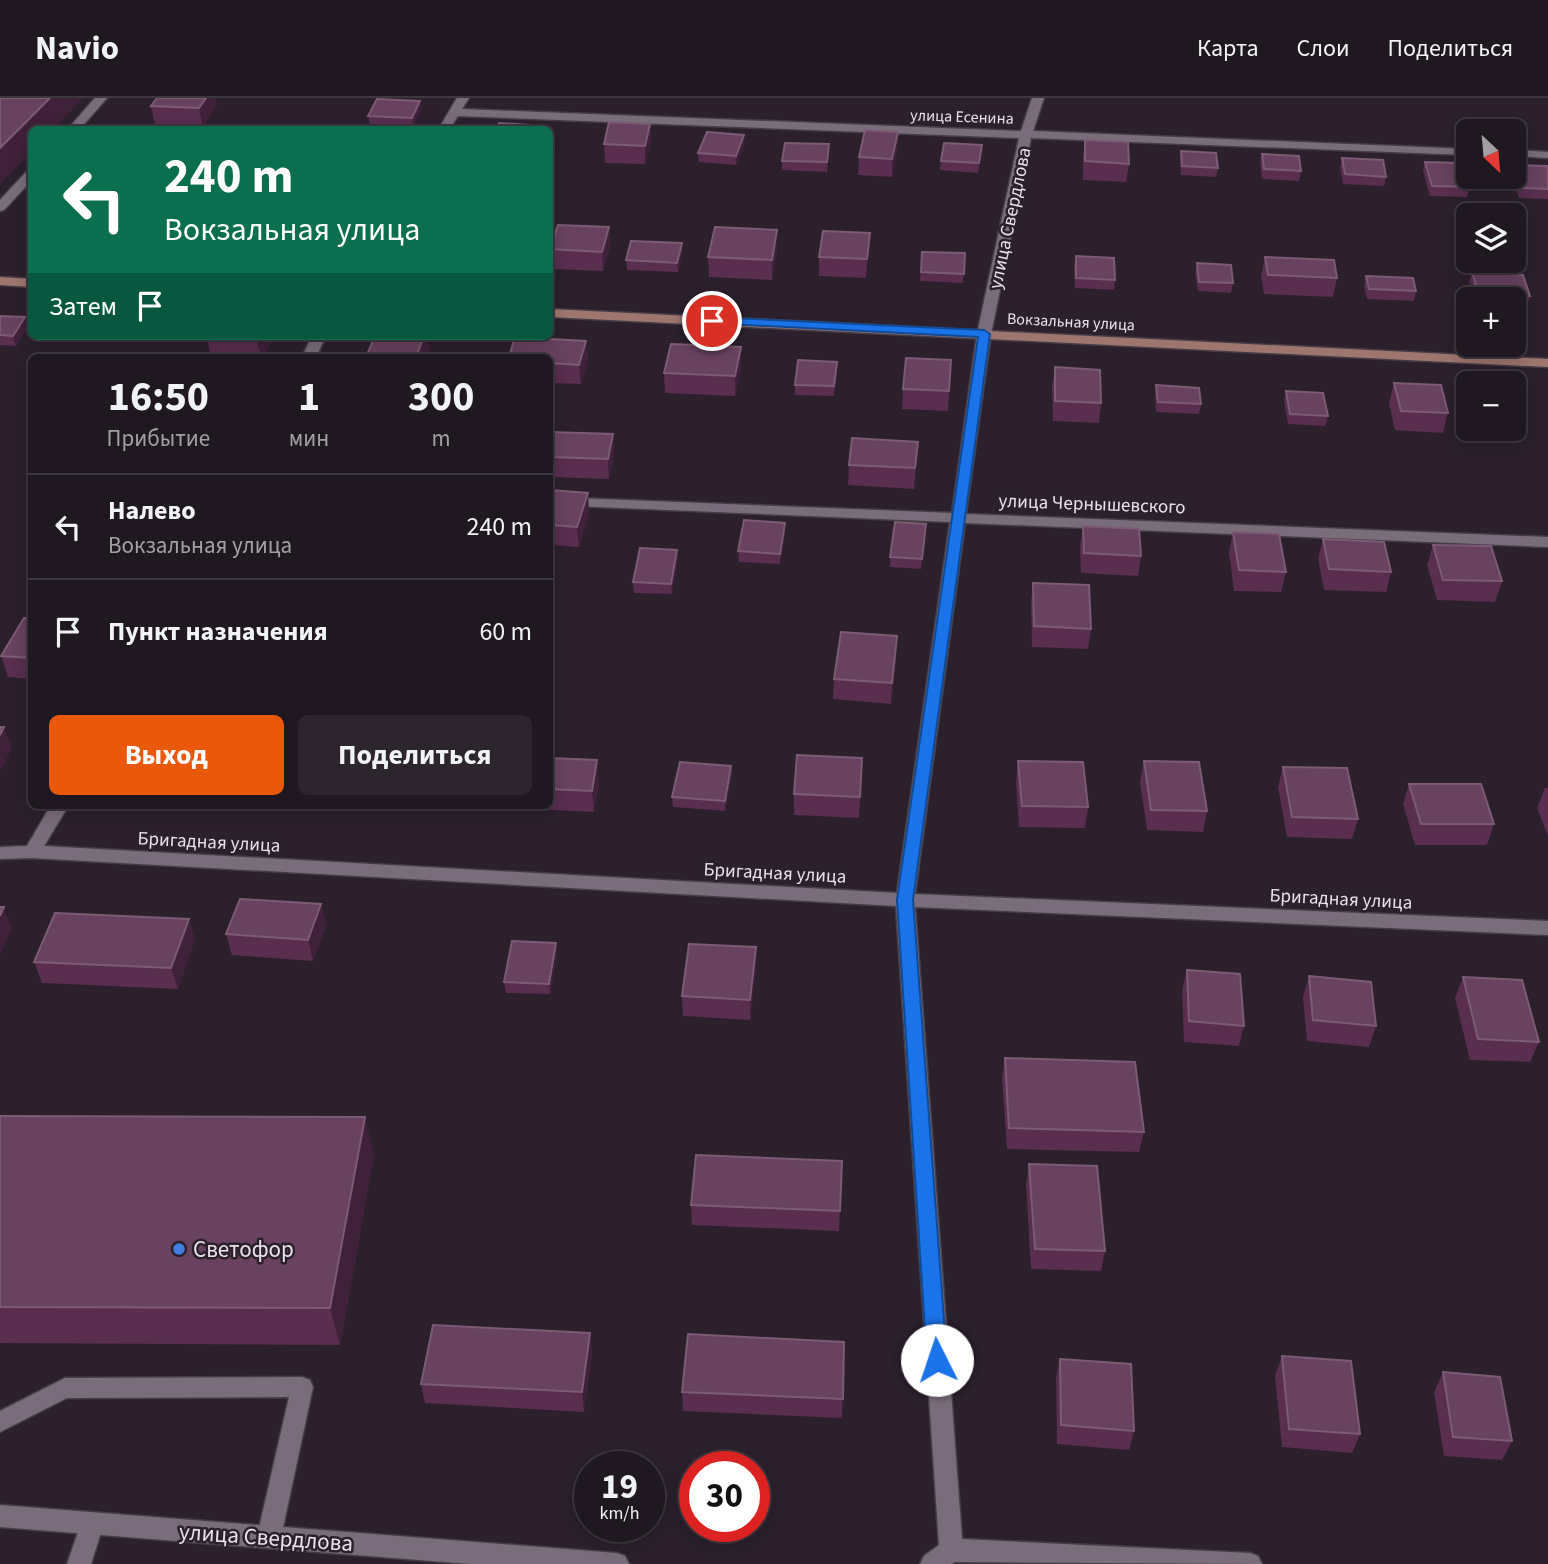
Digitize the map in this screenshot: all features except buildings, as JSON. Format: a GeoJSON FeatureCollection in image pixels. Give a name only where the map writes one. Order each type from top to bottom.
{"type":"FeatureCollection","features":[{"type":"Feature","properties":{"kind":"main road"},"geometry":{"type":"LineString","coordinates":[[0,281],[28,283]]}},
{"type":"Feature","properties":{"kind":"main road","name":"Вокзальная улица"},"geometry":{"type":"LineString","coordinates":[[553,313],[1548,363]]}},
{"type":"Feature","properties":{"kind":"street"},"geometry":{"type":"LineString","coordinates":[[76,126],[101,98]]}},
{"type":"Feature","properties":{"kind":"street"},"geometry":{"type":"LineString","coordinates":[[445,126],[463,98]]}},
{"type":"Feature","properties":{"kind":"street","name":"улица Свердлова"},"geometry":{"type":"LineString","coordinates":[[1038,98],[1026,134],[984,334],[905,900],[941,1557],[1250,1564]]}},
{"type":"Feature","properties":{"kind":"street","name":"улица Есенина"},"geometry":{"type":"LineString","coordinates":[[454,112],[1456,152]]}},
{"type":"Feature","properties":{"kind":"street"},"geometry":{"type":"LineString","coordinates":[[1526,154],[1548,155]]}},
{"type":"Feature","properties":{"kind":"street"},"geometry":{"type":"LineString","coordinates":[[0,207],[28,177]]}},
{"type":"Feature","properties":{"kind":"street","name":"улица Чернышевского"},"geometry":{"type":"LineString","coordinates":[[553,501],[1548,542]]}},
{"type":"Feature","properties":{"kind":"street"},"geometry":{"type":"LineString","coordinates":[[32,852],[58,809]]}},
{"type":"Feature","properties":{"kind":"street","name":"Бригадная улица"},"geometry":{"type":"LineString","coordinates":[[0,853],[32,852],[905,900],[1548,928]]}},
{"type":"Feature","properties":{"kind":"street"},"geometry":{"type":"LineString","coordinates":[[0,1422],[65,1388],[302,1387],[269,1537]]}},
{"type":"Feature","properties":{"kind":"street","name":"улица Свердлова"},"geometry":{"type":"LineString","coordinates":[[0,1516],[617,1564]]}},
{"type":"Feature","properties":{"kind":"street"},"geometry":{"type":"LineString","coordinates":[[79,1564],[92,1524]]}},
{"type":"Feature","properties":{"kind":"place","name":"Светофор"},"geometry":{"type":"Point","coordinates":[179,1249]}},
{"type":"Feature","properties":{"kind":"route"},"geometry":{"type":"LineString","coordinates":[[712,321],[984,334],[905,900],[937,1360]]}}]}
